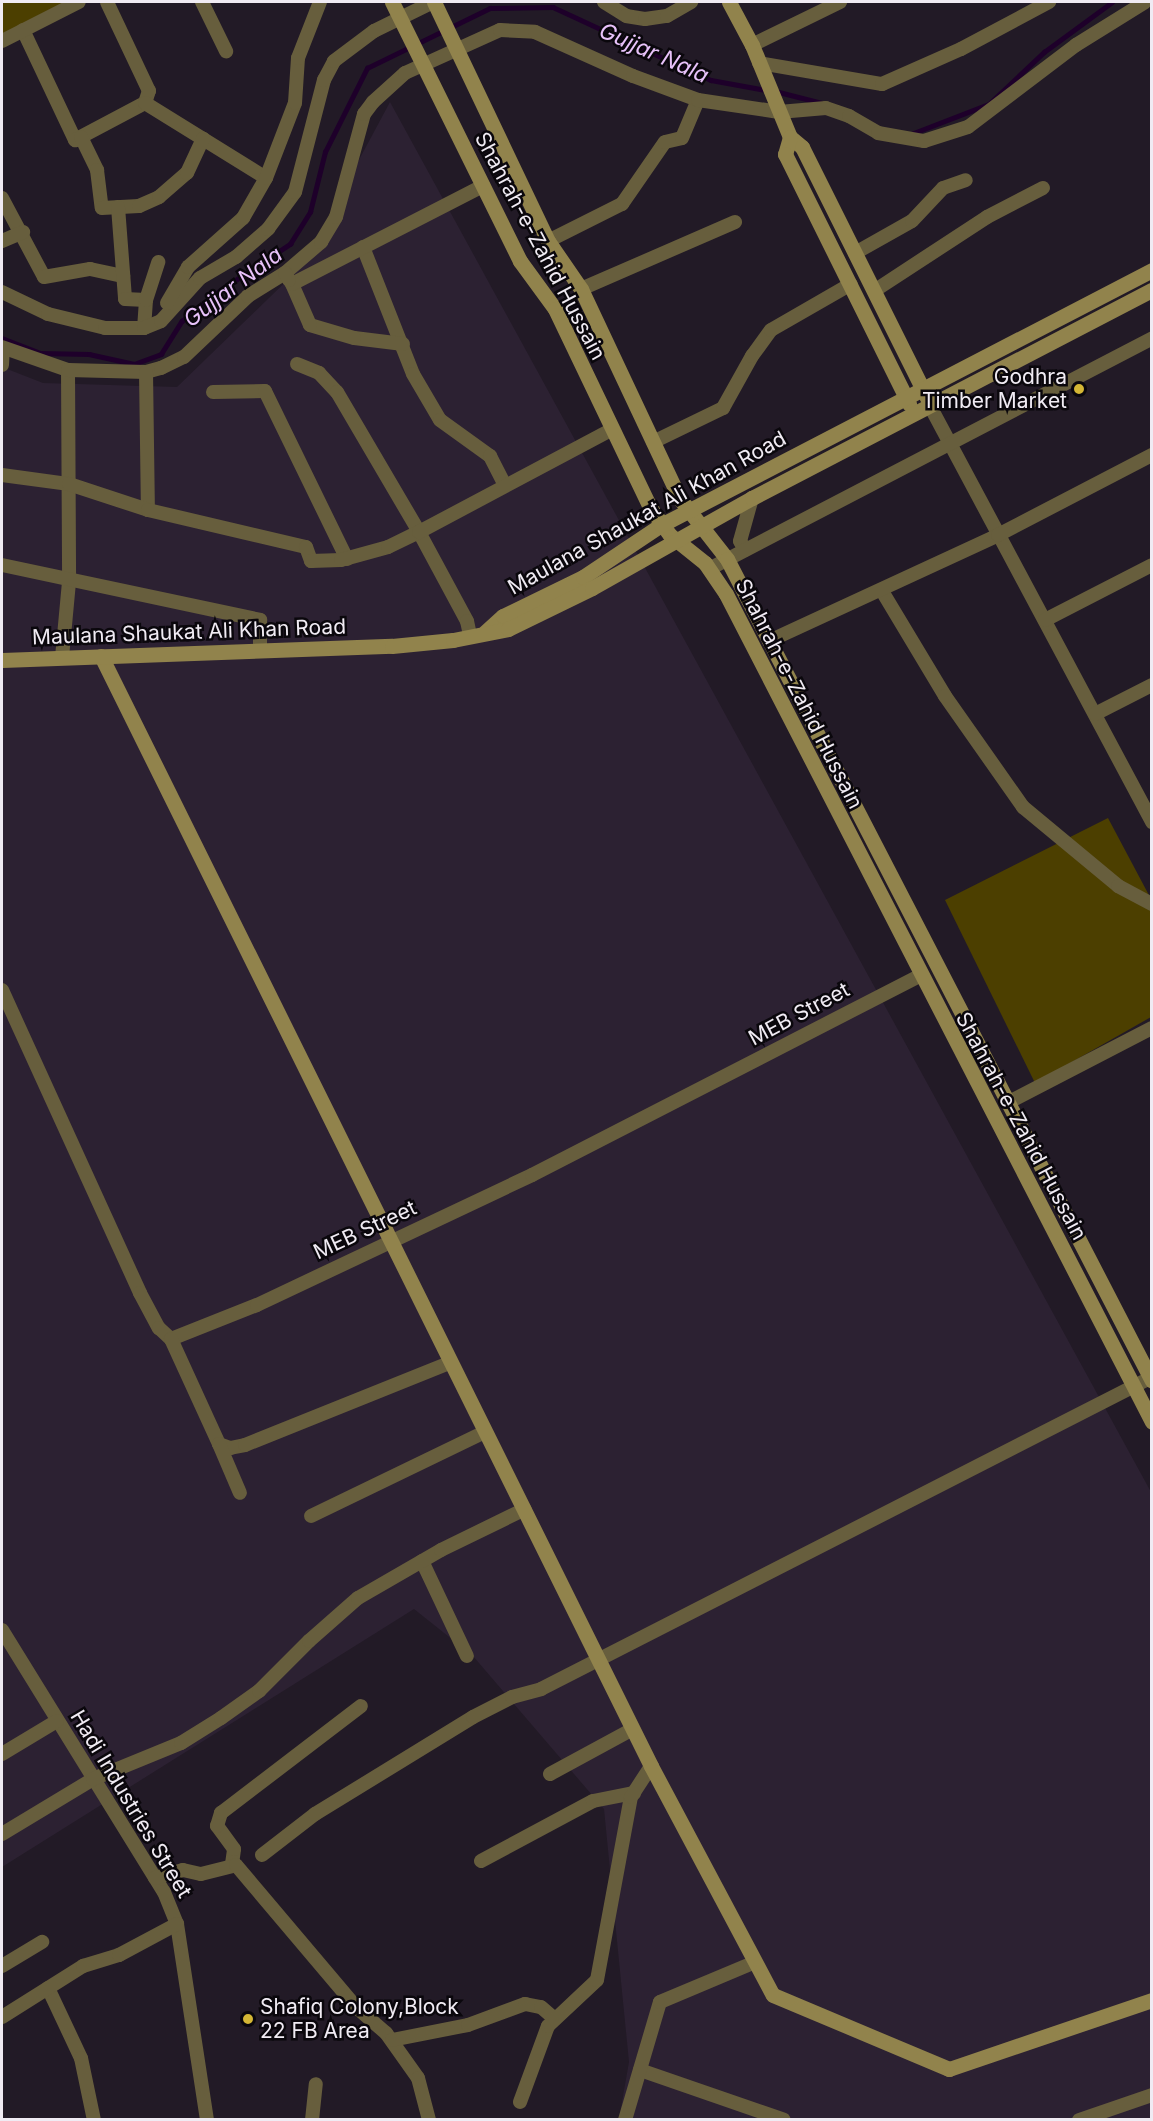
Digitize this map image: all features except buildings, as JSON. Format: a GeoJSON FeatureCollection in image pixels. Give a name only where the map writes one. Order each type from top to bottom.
{"type":"FeatureCollection","features":[{"type":"Feature","properties":{"kind":"main road","name":"Shahrah-e-Zahid Hussain"},"geometry":{"type":"LineString","coordinates":[[392,2],[520,261],[555,309],[611,430],[661,525],[709,568],[731,604],[920,976],[1152,1422]]}},
{"type":"Feature","properties":{"kind":"main road","name":"Shahrah-e-Zahid Hussain"},"geometry":{"type":"LineString","coordinates":[[435,3],[548,241],[581,289],[687,511],[727,559],[1151,1380]]}},
{"type":"Feature","properties":{"kind":"main road"},"geometry":{"type":"LineString","coordinates":[[726,3],[752,45],[790,137],[802,147],[930,406]]}},
{"type":"Feature","properties":{"kind":"main road"},"geometry":{"type":"LineString","coordinates":[[790,137],[785,154],[914,415]]}},
{"type":"Feature","properties":{"kind":"main road","name":"Maulana Shaukat Ali Khan Road"},"geometry":{"type":"LineString","coordinates":[[478,634],[503,616],[584,577],[661,525],[1152,270]]}},
{"type":"Feature","properties":{"kind":"main road","name":"Maulana Shaukat Ali Khan Road"},"geometry":{"type":"LineString","coordinates":[[2,660],[392,646],[508,628],[592,588],[752,498],[1152,290]]}},
{"type":"Feature","properties":{"kind":"main road"},"geometry":{"type":"LineString","coordinates":[[101,656],[393,1240],[485,1432],[651,1766],[773,1995],[949,2069],[1152,2000]]}},
{"type":"Feature","properties":{"kind":"street"},"geometry":{"type":"LineString","coordinates":[[2,41],[79,2]]}},
{"type":"Feature","properties":{"kind":"street"},"geometry":{"type":"LineString","coordinates":[[23,30],[75,140],[145,103],[149,91],[107,2]]}},
{"type":"Feature","properties":{"kind":"street"},"geometry":{"type":"LineString","coordinates":[[202,2],[226,51]]}},
{"type":"Feature","properties":{"kind":"street"},"geometry":{"type":"LineString","coordinates":[[167,303],[188,267],[243,218],[266,178],[295,103],[298,58],[320,2]]}},
{"type":"Feature","properties":{"kind":"street"},"geometry":{"type":"LineString","coordinates":[[604,2],[626,16],[645,20],[667,16],[691,2]]}},
{"type":"Feature","properties":{"kind":"street"},"geometry":{"type":"LineString","coordinates":[[752,45],[840,2]]}},
{"type":"Feature","properties":{"kind":"street"},"geometry":{"type":"LineString","coordinates":[[759,63],[882,84],[961,49],[1049,2]]}},
{"type":"Feature","properties":{"kind":"street"},"geometry":{"type":"LineString","coordinates":[[289,279],[321,242],[336,217],[364,114],[420,59],[454,43],[500,30],[535,32],[633,76],[698,100],[839,111],[878,133],[924,141],[950,135],[993,111],[1076,45],[1145,2]]}},
{"type":"Feature","properties":{"kind":"street"},"geometry":{"type":"LineString","coordinates":[[2,291],[48,314],[105,328],[144,328],[161,321],[200,278],[236,257],[268,228],[295,192],[324,80],[334,61],[348,48],[403,22],[435,3]]}},
{"type":"Feature","properties":{"kind":"street"},"geometry":{"type":"LineString","coordinates":[[548,241],[622,204],[667,140],[682,138],[698,100]]}},
{"type":"Feature","properties":{"kind":"street"},"geometry":{"type":"LineString","coordinates":[[145,103],[266,178]]}},
{"type":"Feature","properties":{"kind":"street"},"geometry":{"type":"LineString","coordinates":[[81,137],[97,170],[102,208],[139,206],[159,197],[187,173],[203,139]]}},
{"type":"Feature","properties":{"kind":"street"},"geometry":{"type":"LineString","coordinates":[[855,253],[912,221],[943,188],[966,180]]}},
{"type":"Feature","properties":{"kind":"street"},"geometry":{"type":"LineString","coordinates":[[2,365],[2,347],[68,370],[146,372],[184,357],[248,296],[363,247],[483,186]]}},
{"type":"Feature","properties":{"kind":"street"},"geometry":{"type":"LineString","coordinates":[[874,291],[987,217],[1043,188]]}},
{"type":"Feature","properties":{"kind":"street"},"geometry":{"type":"LineString","coordinates":[[2,198],[23,232],[44,277],[90,269],[123,276]]}},
{"type":"Feature","properties":{"kind":"street"},"geometry":{"type":"LineString","coordinates":[[118,207],[124,299],[146,300]]}},
{"type":"Feature","properties":{"kind":"street"},"geometry":{"type":"LineString","coordinates":[[581,289],[735,222]]}},
{"type":"Feature","properties":{"kind":"street"},"geometry":{"type":"LineString","coordinates":[[2,241],[23,232]]}},
{"type":"Feature","properties":{"kind":"street"},"geometry":{"type":"LineString","coordinates":[[363,247],[413,374],[440,420],[490,456],[505,485]]}},
{"type":"Feature","properties":{"kind":"street"},"geometry":{"type":"LineString","coordinates":[[144,328],[146,300],[158,262]]}},
{"type":"Feature","properties":{"kind":"street"},"geometry":{"type":"LineString","coordinates":[[289,279],[310,325],[354,338],[402,344]]}},
{"type":"Feature","properties":{"kind":"street"},"geometry":{"type":"LineString","coordinates":[[653,442],[723,408],[752,356],[771,330],[851,284]]}},
{"type":"Feature","properties":{"kind":"street"},"geometry":{"type":"LineString","coordinates":[[709,568],[1152,338]]}},
{"type":"Feature","properties":{"kind":"street"},"geometry":{"type":"LineString","coordinates":[[297,364],[319,373],[337,392],[419,532],[467,621],[478,634]]}},
{"type":"Feature","properties":{"kind":"street"},"geometry":{"type":"LineString","coordinates":[[62,657],[69,582],[68,370]]}},
{"type":"Feature","properties":{"kind":"street"},"geometry":{"type":"LineString","coordinates":[[146,372],[148,510]]}},
{"type":"Feature","properties":{"kind":"street"},"geometry":{"type":"LineString","coordinates":[[213,392],[265,391],[347,559]]}},
{"type":"Feature","properties":{"kind":"street"},"geometry":{"type":"LineString","coordinates":[[930,406],[1095,714],[1146,798],[1152,822]]}},
{"type":"Feature","properties":{"kind":"street"},"geometry":{"type":"LineString","coordinates":[[2,475],[69,484],[148,510],[306,547],[311,561],[347,559],[388,547],[419,532],[611,430]]}},
{"type":"Feature","properties":{"kind":"street"},"geometry":{"type":"LineString","coordinates":[[769,641],[882,591],[998,535],[1152,455]]}},
{"type":"Feature","properties":{"kind":"street"},"geometry":{"type":"LineString","coordinates":[[745,550],[740,541],[752,498]]}},
{"type":"Feature","properties":{"kind":"street"},"geometry":{"type":"LineString","coordinates":[[1045,620],[1152,564]]}},
{"type":"Feature","properties":{"kind":"street"},"geometry":{"type":"LineString","coordinates":[[2,565],[69,582],[260,620],[260,651]]}},
{"type":"Feature","properties":{"kind":"street"},"geometry":{"type":"LineString","coordinates":[[882,591],[945,696],[1023,807],[1118,886],[1152,904]]}},
{"type":"Feature","properties":{"kind":"street"},"geometry":{"type":"LineString","coordinates":[[1095,714],[1152,684]]}},
{"type":"Feature","properties":{"kind":"street","name":"MEB Street"},"geometry":{"type":"LineString","coordinates":[[171,1339],[257,1305],[532,1175],[920,976]]}},
{"type":"Feature","properties":{"kind":"street"},"geometry":{"type":"LineString","coordinates":[[2,990],[140,1293],[159,1328],[171,1339],[240,1492]]}},
{"type":"Feature","properties":{"kind":"street"},"geometry":{"type":"LineString","coordinates":[[1009,1102],[1152,1028]]}},
{"type":"Feature","properties":{"kind":"street"},"geometry":{"type":"LineString","coordinates":[[219,1444],[245,1445],[451,1362]]}},
{"type":"Feature","properties":{"kind":"street"},"geometry":{"type":"LineString","coordinates":[[262,1856],[315,1814],[473,1717],[512,1697],[541,1689],[598,1658],[1151,1380]]}},
{"type":"Feature","properties":{"kind":"street"},"geometry":{"type":"LineString","coordinates":[[311,1516],[485,1432]]}},
{"type":"Feature","properties":{"kind":"street"},"geometry":{"type":"LineString","coordinates":[[2,1834],[93,1779],[181,1743],[259,1691],[309,1641],[358,1598],[422,1561],[525,1509]]}},
{"type":"Feature","properties":{"kind":"street"},"geometry":{"type":"LineString","coordinates":[[422,1561],[467,1656]]}},
{"type":"Feature","properties":{"kind":"street","name":"Hadi Industries Street"},"geometry":{"type":"LineString","coordinates":[[2,1630],[155,1878],[177,1924],[207,2120]]}},
{"type":"Feature","properties":{"kind":"street"},"geometry":{"type":"LineString","coordinates":[[232,1864],[234,1850],[217,1826],[220,1813],[361,1706]]}},
{"type":"Feature","properties":{"kind":"street"},"geometry":{"type":"LineString","coordinates":[[2,1754],[57,1720]]}},
{"type":"Feature","properties":{"kind":"street"},"geometry":{"type":"LineString","coordinates":[[550,1774],[633,1729]]}},
{"type":"Feature","properties":{"kind":"street"},"geometry":{"type":"LineString","coordinates":[[520,2102],[548,2026],[597,1980],[634,1793],[651,1766]]}},
{"type":"Feature","properties":{"kind":"street"},"geometry":{"type":"LineString","coordinates":[[481,1861],[593,1801],[634,1793]]}},
{"type":"Feature","properties":{"kind":"street"},"geometry":{"type":"LineString","coordinates":[[155,1878],[185,1870],[201,1874],[232,1864]]}},
{"type":"Feature","properties":{"kind":"street"},"geometry":{"type":"LineString","coordinates":[[232,1864],[334,1977],[352,2003],[392,2040],[418,2078],[429,2120]]}},
{"type":"Feature","properties":{"kind":"street"},"geometry":{"type":"LineString","coordinates":[[2,2017],[82,1966],[119,1955],[177,1924]]}},
{"type":"Feature","properties":{"kind":"street"},"geometry":{"type":"LineString","coordinates":[[2,1966],[42,1942]]}},
{"type":"Feature","properties":{"kind":"street"},"geometry":{"type":"LineString","coordinates":[[625,2120],[660,2002],[755,1962]]}},
{"type":"Feature","properties":{"kind":"street"},"geometry":{"type":"LineString","coordinates":[[48,1988],[81,2058],[94,2120]]}},
{"type":"Feature","properties":{"kind":"street"},"geometry":{"type":"LineString","coordinates":[[392,2040],[468,2025],[525,2004],[541,2007],[555,2019]]}},
{"type":"Feature","properties":{"kind":"street"},"geometry":{"type":"LineString","coordinates":[[640,2070],[784,2120]]}},
{"type":"Feature","properties":{"kind":"street"},"geometry":{"type":"LineString","coordinates":[[312,2120],[316,2084]]}},
{"type":"Feature","properties":{"kind":"street"},"geometry":{"type":"LineString","coordinates":[[1078,2120],[1152,2095]]}},
{"type":"Feature","properties":{"kind":"shaded area"},"geometry":{"type":"Polygon","coordinates":[[[2,2],[79,2],[2,41],[2,2]]]}},
{"type":"Feature","properties":{"kind":"shaded area"},"geometry":{"type":"Polygon","coordinates":[[[390,102],[1151,1492],[1151,2119],[619,2119],[629,2062],[604,1809],[473,1656],[414,1609],[2,1867],[2,367],[43,383],[177,387],[302,266],[390,102]]]}},
{"type":"Feature","properties":{"kind":"shaded area"},"geometry":{"type":"Polygon","coordinates":[[[1108,818],[1151,899],[1151,1017],[1035,1083],[945,900],[1108,818]]]}},
{"type":"Feature","properties":{"kind":"waterway","name":"Gujjar Nala"},"geometry":{"type":"LineString","coordinates":[[911,134],[989,104],[1044,52],[1112,2]]}},
{"type":"Feature","properties":{"kind":"waterway","name":"Gujjar Nala"},"geometry":{"type":"LineString","coordinates":[[2,338],[40,353],[89,354],[134,364],[161,354],[182,321],[222,289],[290,244],[310,212],[325,152],[367,68],[490,8],[553,7],[711,80],[766,90]]}},
{"type":"Feature","properties":{"kind":"waterway","name":"Gujjar Nala"},"geometry":{"type":"LineString","coordinates":[[775,91],[822,103]]}},
{"type":"Feature","properties":{"kind":"place","name":"Godhra Timber Market"},"geometry":{"type":"Point","coordinates":[1079,389]}},
{"type":"Feature","properties":{"kind":"place","name":"Shafiq Colony,Block 22 FB Area"},"geometry":{"type":"Point","coordinates":[248,2019]}}]}
